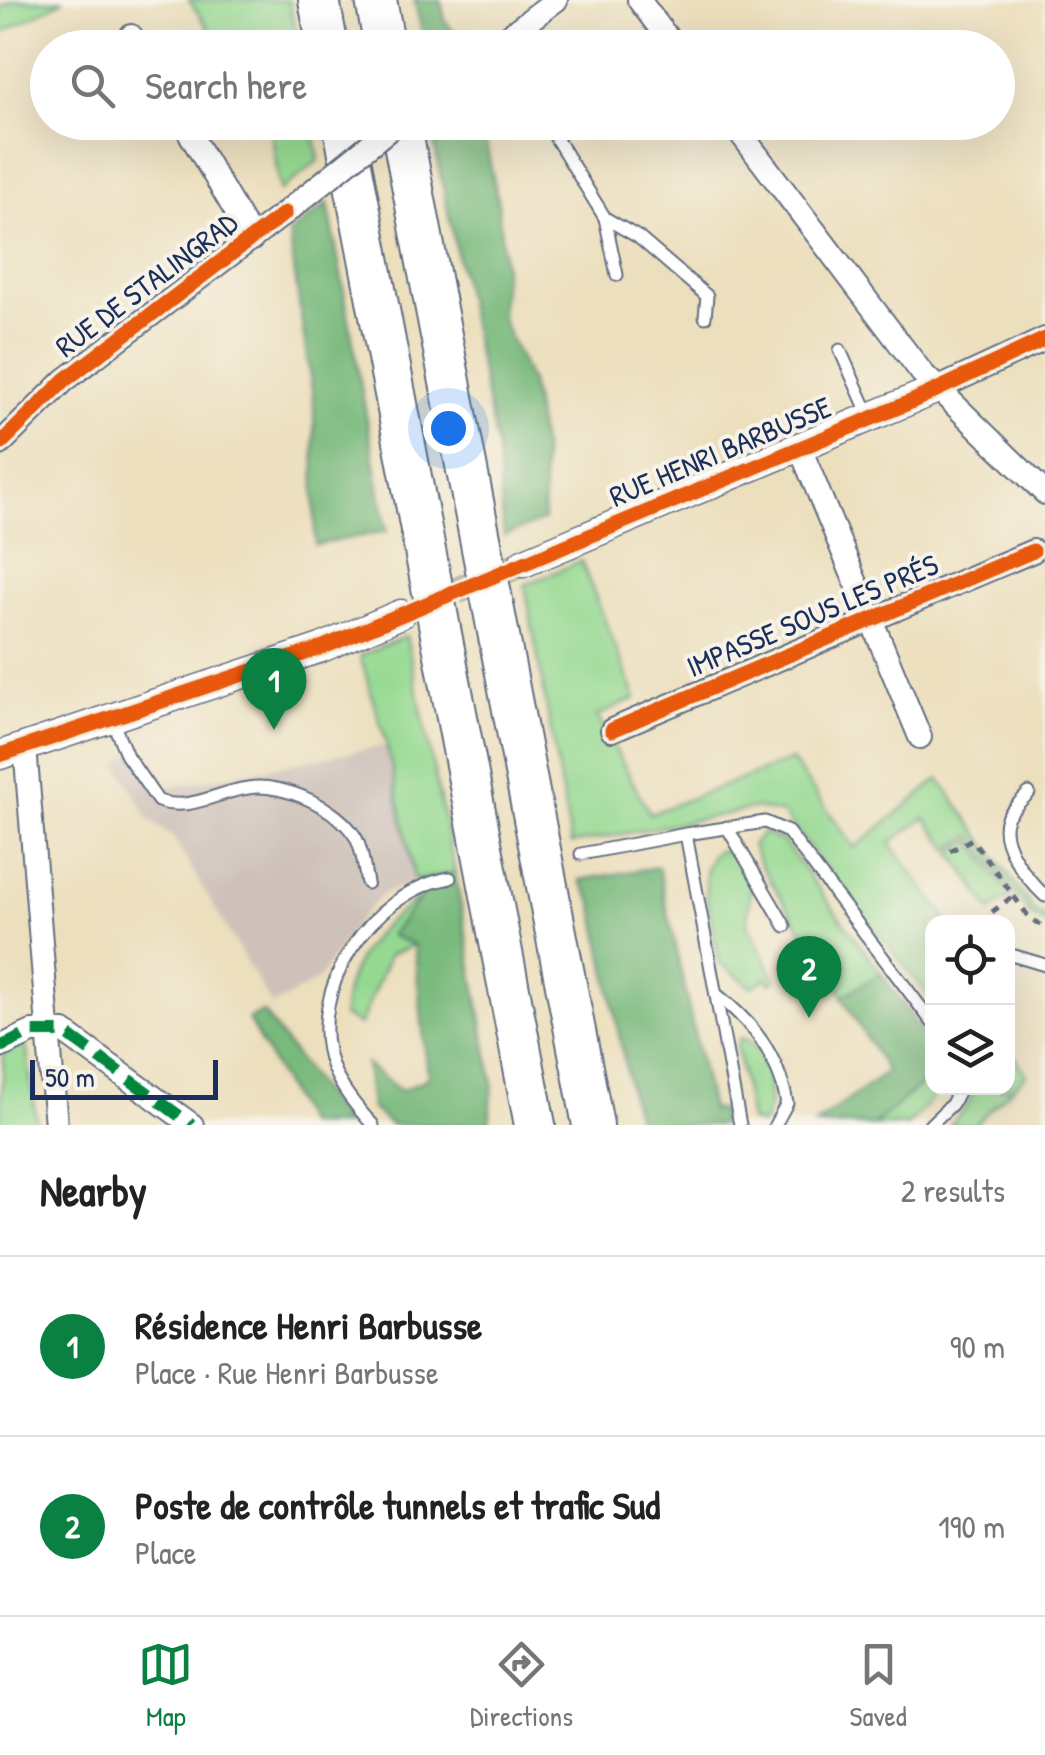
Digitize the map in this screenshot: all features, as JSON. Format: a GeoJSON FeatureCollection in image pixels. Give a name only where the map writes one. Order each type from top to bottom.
{"type":"FeatureCollection","features":[{"type":"Feature","properties":{"kind":"highway"},"geometry":{"type":"LineString","coordinates":[[318,0],[324,30]]}},
{"type":"Feature","properties":{"kind":"highway"},"geometry":{"type":"LineString","coordinates":[[376,0],[382,30]]}},
{"type":"Feature","properties":{"kind":"highway"},"geometry":{"type":"LineString","coordinates":[[346,140],[535,1125]]}},
{"type":"Feature","properties":{"kind":"highway"},"geometry":{"type":"LineString","coordinates":[[402,140],[593,1125]]}},
{"type":"Feature","properties":{"kind":"street"},"geometry":{"type":"LineString","coordinates":[[518,30],[556,0]]}},
{"type":"Feature","properties":{"kind":"street"},"geometry":{"type":"LineString","coordinates":[[639,0],[662,30]]}},
{"type":"Feature","properties":{"kind":"street"},"geometry":{"type":"LineString","coordinates":[[194,140],[252,239]]}},
{"type":"Feature","properties":{"kind":"street","name":"RUE DE STALINGRAD"},"geometry":{"type":"LineString","coordinates":[[0,444],[64,380],[377,140]]}},
{"type":"Feature","properties":{"kind":"street"},"geometry":{"type":"LineString","coordinates":[[746,140],[937,389],[1045,493]]}},
{"type":"Feature","properties":{"kind":"street"},"geometry":{"type":"LineString","coordinates":[[937,389],[1045,339]]}},
{"type":"Feature","properties":{"kind":"street","name":"RUE HENRI BARBUSSE"},"geometry":{"type":"LineString","coordinates":[[523,563],[937,389]]}},
{"type":"Feature","properties":{"kind":"street","name":"IMPASSE SOUS LES PRÉS"},"geometry":{"type":"LineString","coordinates":[[800,448],[920,737]]}},
{"type":"Feature","properties":{"kind":"street","name":"IMPASSE SOUS LES PRÉS"},"geometry":{"type":"LineString","coordinates":[[612,730],[1033,551]]}},
{"type":"Feature","properties":{"kind":"street"},"geometry":{"type":"LineString","coordinates":[[56,1125],[49,1031],[13,751],[320,648],[401,614]]}},
{"type":"Feature","properties":{"kind":"street"},"geometry":{"type":"LineString","coordinates":[[0,1046],[32,1032],[64,1032],[192,1125]]}},
{"type":"Feature","properties":{"kind":"lane"},"geometry":{"type":"LineString","coordinates":[[557,140],[605,218],[614,245],[617,275]]}},
{"type":"Feature","properties":{"kind":"lane"},"geometry":{"type":"LineString","coordinates":[[605,218],[638,237],[707,296],[704,317]]}},
{"type":"Feature","properties":{"kind":"lane"},"geometry":{"type":"LineString","coordinates":[[840,350],[871,419]]}},
{"type":"Feature","properties":{"kind":"lane"},"geometry":{"type":"LineString","coordinates":[[111,718],[127,756],[158,801],[184,806],[249,788],[287,792],[348,826],[359,842],[367,884]]}},
{"type":"Feature","properties":{"kind":"lane"},"geometry":{"type":"LineString","coordinates":[[1030,793],[1011,812],[1005,830],[1012,853],[1045,896]]}},
{"type":"Feature","properties":{"kind":"lane"},"geometry":{"type":"LineString","coordinates":[[580,854],[765,822],[788,832],[925,1013]]}},
{"type":"Feature","properties":{"kind":"lane"},"geometry":{"type":"LineString","coordinates":[[727,827],[786,926]]}},
{"type":"Feature","properties":{"kind":"lane"},"geometry":{"type":"LineString","coordinates":[[686,834],[740,1125]]}},
{"type":"Feature","properties":{"kind":"lane"},"geometry":{"type":"LineString","coordinates":[[373,1125],[343,1088],[332,1065],[328,1014],[337,980],[350,954],[386,906],[405,892],[450,878]]}},
{"type":"Feature","properties":{"kind":"lane"},"geometry":{"type":"LineString","coordinates":[[1015,956],[1045,965]]}},
{"type":"Feature","properties":{"kind":"lane"},"geometry":{"type":"LineString","coordinates":[[716,994],[742,1014],[770,1050],[787,1103],[775,1125]]}},
{"type":"Feature","properties":{"kind":"lane"},"geometry":{"type":"LineString","coordinates":[[930,1125],[956,1095]]}},
{"type":"Feature","properties":{"kind":"path"},"geometry":{"type":"LineString","coordinates":[[950,850],[972,839],[1029,917],[1045,928]]}},
{"type":"Feature","properties":{"kind":"path"},"geometry":{"type":"LineString","coordinates":[[992,912],[1013,896]]}},
{"type":"Feature","properties":{"kind":"shaded area"},"geometry":{"type":"Polygon","coordinates":[[[387,745],[415,881],[381,895],[356,923],[318,980],[272,1006],[173,837],[150,821],[117,763],[137,750],[160,789],[387,745]]]}},
{"type":"Feature","properties":{"kind":"green space"},"geometry":{"type":"Polygon","coordinates":[[[14,0],[64,0],[0,34],[0,8],[14,0]]]}},
{"type":"Feature","properties":{"kind":"green space"},"geometry":{"type":"Polygon","coordinates":[[[189,0],[289,0],[295,30],[209,30],[189,0]]]}},
{"type":"Feature","properties":{"kind":"green space"},"geometry":{"type":"Polygon","coordinates":[[[414,0],[441,0],[445,21],[452,30],[422,30],[414,0]]]}},
{"type":"Feature","properties":{"kind":"green space"},"geometry":{"type":"Polygon","coordinates":[[[272,140],[315,140],[319,160],[280,191],[272,140]]]}},
{"type":"Feature","properties":{"kind":"green space"},"geometry":{"type":"Polygon","coordinates":[[[433,140],[485,140],[498,204],[504,268],[501,317],[530,382],[542,447],[544,520],[504,536],[497,450],[433,140]]]}},
{"type":"Feature","properties":{"kind":"green space"},"geometry":{"type":"Polygon","coordinates":[[[328,203],[387,531],[315,545],[314,404],[289,234],[328,203]]]}},
{"type":"Feature","properties":{"kind":"green space"},"geometry":{"type":"Polygon","coordinates":[[[581,561],[636,698],[597,716],[650,814],[791,760],[855,848],[939,779],[1036,913],[1045,917],[1045,923],[1032,917],[972,836],[949,849],[925,818],[890,843],[944,915],[925,915],[925,991],[783,814],[757,808],[571,844],[525,585],[581,561]]]}},
{"type":"Feature","properties":{"kind":"green space"},"geometry":{"type":"Polygon","coordinates":[[[406,636],[455,873],[415,881],[387,745],[360,656],[406,636]]]}},
{"type":"Feature","properties":{"kind":"green space"},"geometry":{"type":"Polygon","coordinates":[[[763,833],[783,841],[881,973],[844,996],[761,866],[752,845],[763,833]]]}},
{"type":"Feature","properties":{"kind":"green space"},"geometry":{"type":"Polygon","coordinates":[[[971,841],[1011,896],[991,911],[951,852],[971,841]]]}},
{"type":"Feature","properties":{"kind":"green space"},"geometry":{"type":"Polygon","coordinates":[[[721,850],[734,856],[751,883],[747,923],[776,980],[770,983],[767,978],[752,987],[720,963],[706,895],[706,869],[712,855],[721,850]]]}},
{"type":"Feature","properties":{"kind":"green space"},"geometry":{"type":"Polygon","coordinates":[[[658,867],[711,1110],[721,1110],[721,1125],[639,1125],[631,1096],[593,902],[580,880],[658,867]]]}},
{"type":"Feature","properties":{"kind":"green space"},"geometry":{"type":"Polygon","coordinates":[[[455,873],[493,1083],[489,1125],[391,1125],[371,1108],[366,1064],[401,1091],[428,1078],[414,945],[390,935],[421,897],[415,881],[455,873]]]}},
{"type":"Feature","properties":{"kind":"green space"},"geometry":{"type":"Polygon","coordinates":[[[421,897],[391,936],[414,945],[389,955],[360,1025],[343,1016],[350,979],[366,947],[391,920],[421,897]]]}},
{"type":"Feature","properties":{"kind":"green space"},"geometry":{"type":"Polygon","coordinates":[[[881,973],[925,1037],[925,1081],[874,1125],[814,1125],[887,1072],[842,997],[881,973]]]}},
{"type":"Feature","properties":{"kind":"green space"},"geometry":{"type":"Polygon","coordinates":[[[263,1012],[346,1125],[306,1125],[248,1019],[263,1012]]]}},
{"type":"Feature","properties":{"kind":"green space"},"geometry":{"type":"Polygon","coordinates":[[[740,1038],[758,1050],[767,1076],[769,1104],[762,1125],[750,1121],[737,1047],[740,1038]]]}},
{"type":"Feature","properties":{"kind":"green space"},"geometry":{"type":"Polygon","coordinates":[[[26,1045],[37,1125],[0,1125],[4,1053],[26,1045]]]}},
{"type":"Feature","properties":{"kind":"green space"},"geometry":{"type":"Polygon","coordinates":[[[1015,1057],[1027,1074],[1015,1086],[1015,1057]]]}},
{"type":"Feature","properties":{"kind":"green space"},"geometry":{"type":"Polygon","coordinates":[[[925,1081],[925,1095],[936,1095],[908,1125],[874,1125],[925,1081]]]}},
{"type":"Feature","properties":{"kind":"green space"},"geometry":{"type":"Polygon","coordinates":[[[972,1095],[1005,1095],[974,1125],[950,1125],[972,1095]]]}},
{"type":"Feature","properties":{"kind":"tunnel"},"geometry":{"type":"LineString","coordinates":[[418,607],[523,563]]}},
{"type":"Feature","properties":{"kind":"marked path"},"geometry":{"type":"LineString","coordinates":[[0,1047],[32,1032],[64,1032],[192,1125]]}},
{"type":"Feature","properties":{"kind":"cycle path"},"geometry":{"type":"LineString","coordinates":[[0,444],[65,380],[285,213]]}},
{"type":"Feature","properties":{"kind":"cycle path"},"geometry":{"type":"LineString","coordinates":[[0,755],[321,648],[913,401],[1045,339]]}},
{"type":"Feature","properties":{"kind":"cycle path"},"geometry":{"type":"LineString","coordinates":[[612,730],[1033,551]]}},
{"type":"Feature","properties":{"kind":"place","name":"Résidence Henri Barbusse"},"geometry":{"type":"Point","coordinates":[274,730]}},
{"type":"Feature","properties":{"kind":"place","name":"Poste de contrôle tunnels et trafic Sud"},"geometry":{"type":"Point","coordinates":[809,1018]}}]}
